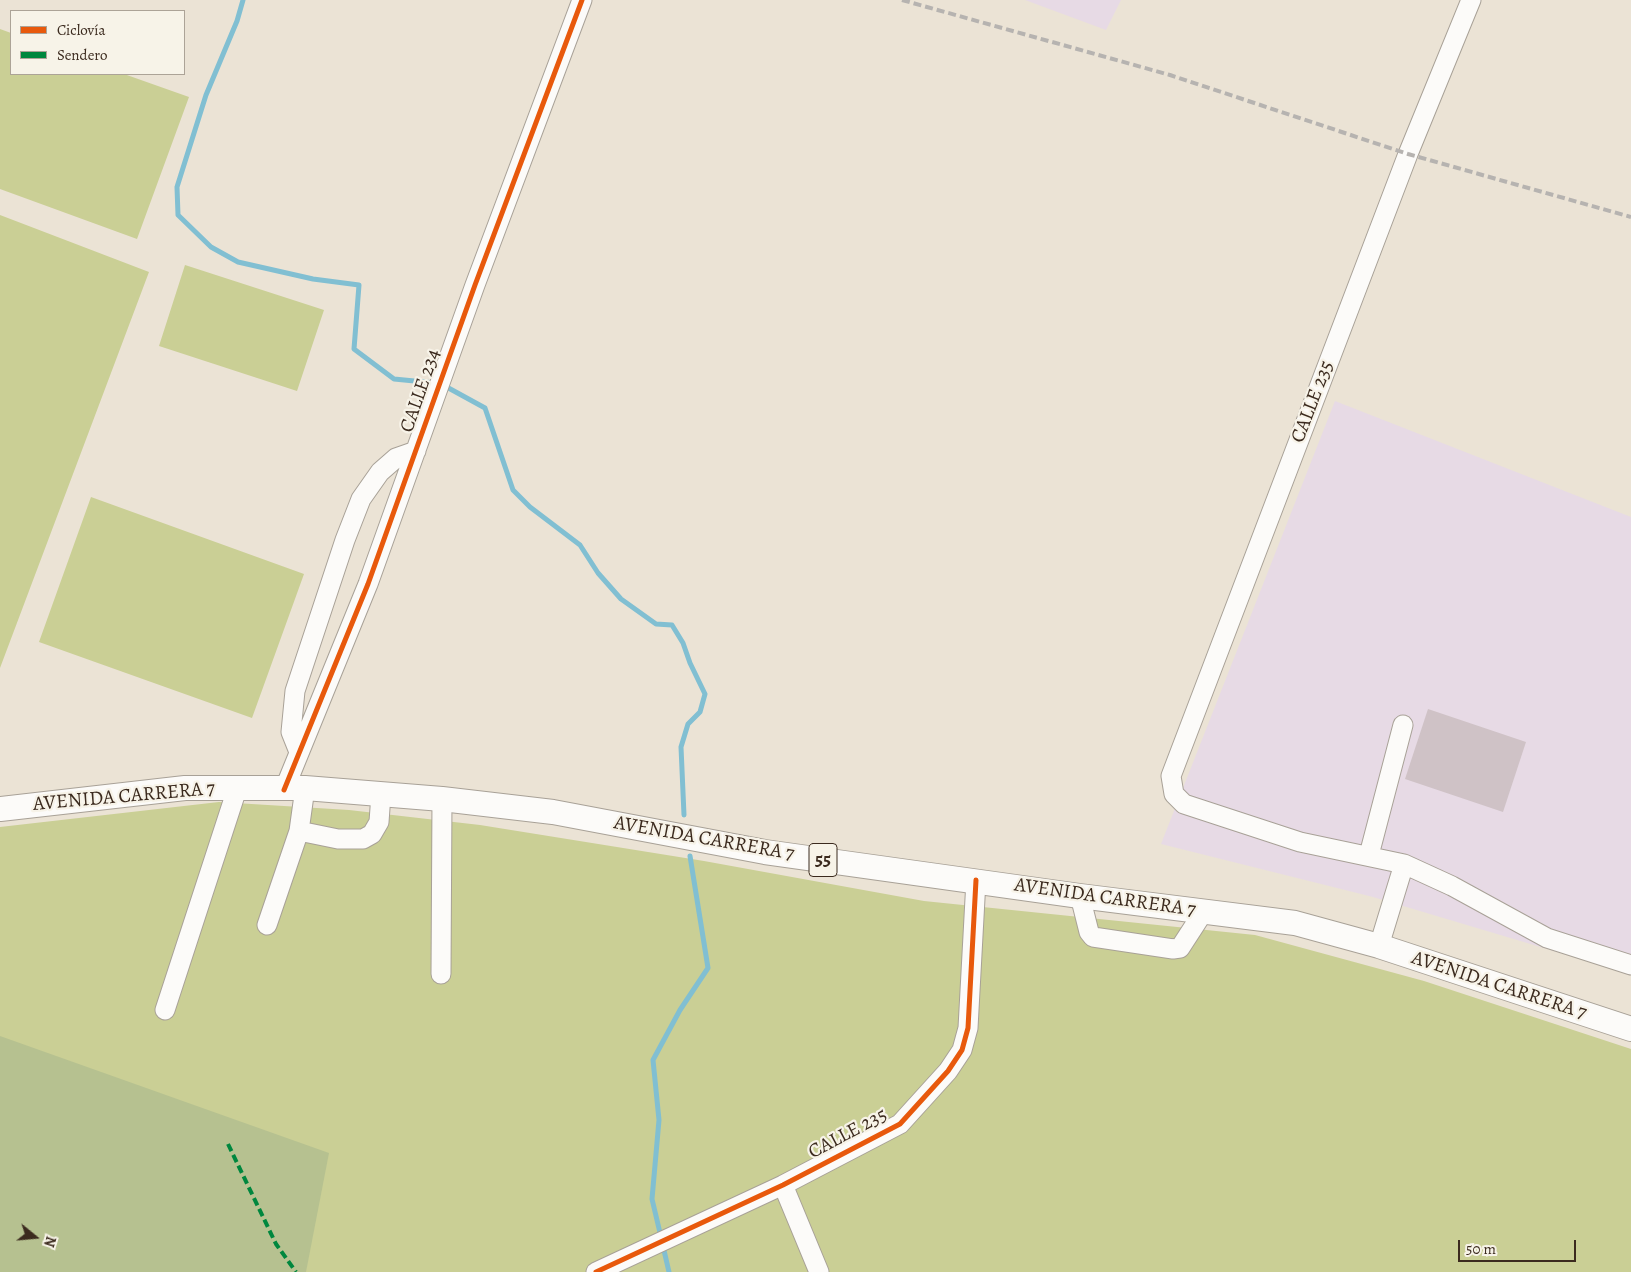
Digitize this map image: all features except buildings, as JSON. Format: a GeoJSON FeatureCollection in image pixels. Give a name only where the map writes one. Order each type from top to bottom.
{"type":"FeatureCollection","features":[{"type":"Feature","properties":{"kind":"main road","name":"AVENIDA CARRERA 7"},"geometry":{"type":"LineString","coordinates":[[0,809],[185,788],[295,789],[382,794],[553,812],[765,852],[1080,896],[1295,923],[1379,946],[1631,1029]]}},
{"type":"Feature","properties":{"kind":"street","name":"CALLE 234"},"geometry":{"type":"LineString","coordinates":[[266,925],[299,832],[295,789],[299,752],[368,584],[582,0]]}},
{"type":"Feature","properties":{"kind":"street","name":"CALLE 235"},"geometry":{"type":"LineString","coordinates":[[1369,855],[1300,842],[1184,804],[1174,794],[1171,776],[1408,154],[1471,0]]}},
{"type":"Feature","properties":{"kind":"street"},"geometry":{"type":"LineString","coordinates":[[299,752],[291,732],[295,691],[345,540],[361,499],[380,472],[396,458],[416,451]]}},
{"type":"Feature","properties":{"kind":"street"},"geometry":{"type":"LineString","coordinates":[[1403,725],[1369,855],[1404,864],[1452,886],[1547,938],[1631,965]]}},
{"type":"Feature","properties":{"kind":"street"},"geometry":{"type":"LineString","coordinates":[[165,1010],[238,789]]}},
{"type":"Feature","properties":{"kind":"street"},"geometry":{"type":"LineString","coordinates":[[299,832],[338,839],[363,838],[372,834],[378,822],[382,794]]}},
{"type":"Feature","properties":{"kind":"street"},"geometry":{"type":"LineString","coordinates":[[441,974],[442,799]]}},
{"type":"Feature","properties":{"kind":"street"},"geometry":{"type":"LineString","coordinates":[[1379,946],[1404,864]]}},
{"type":"Feature","properties":{"kind":"street","name":"CALLE 235"},"geometry":{"type":"LineString","coordinates":[[596,1272],[648,1246],[783,1185],[900,1124],[948,1071],[962,1050],[968,1028],[976,880]]}},
{"type":"Feature","properties":{"kind":"street"},"geometry":{"type":"LineString","coordinates":[[1080,896],[1089,932],[1093,937],[1173,949],[1180,948],[1204,911]]}},
{"type":"Feature","properties":{"kind":"street"},"geometry":{"type":"LineString","coordinates":[[783,1185],[819,1272]]}},
{"type":"Feature","properties":{"kind":"shaded area"},"geometry":{"type":"Polygon","coordinates":[[[1025,0],[1121,0],[1106,30],[1025,0]]]}},
{"type":"Feature","properties":{"kind":"shaded area"},"geometry":{"type":"Polygon","coordinates":[[[1335,401],[1631,517],[1631,974],[1373,897],[1161,844],[1335,401]]]}},
{"type":"Feature","properties":{"kind":"green space"},"geometry":{"type":"Polygon","coordinates":[[[0,29],[10,33],[10,75],[127,75],[189,97],[137,239],[0,189],[0,29]]]}},
{"type":"Feature","properties":{"kind":"green space"},"geometry":{"type":"Polygon","coordinates":[[[0,215],[149,272],[0,668],[0,215]]]}},
{"type":"Feature","properties":{"kind":"green space"},"geometry":{"type":"Polygon","coordinates":[[[185,265],[324,310],[297,391],[159,346],[185,265]]]}},
{"type":"Feature","properties":{"kind":"green space"},"geometry":{"type":"Polygon","coordinates":[[[91,497],[304,574],[252,718],[39,642],[91,497]]]}},
{"type":"Feature","properties":{"kind":"green space"},"geometry":{"type":"Polygon","coordinates":[[[219,802],[349,810],[480,825],[704,861],[924,901],[1255,935],[1424,981],[1631,1049],[1631,1272],[0,1272],[0,827],[219,802]]]}},
{"type":"Feature","properties":{"kind":"green space"},"geometry":{"type":"Polygon","coordinates":[[[0,1036],[329,1153],[306,1272],[0,1272],[0,1036]]]}},
{"type":"Feature","properties":{"kind":"waterway"},"geometry":{"type":"LineString","coordinates":[[243,0],[237,21],[206,95],[177,187],[178,215],[211,247],[238,262],[313,279],[359,285],[354,349],[394,379],[435,383]]}},
{"type":"Feature","properties":{"kind":"waterway"},"geometry":{"type":"LineString","coordinates":[[443,385],[485,408],[513,490],[530,507],[580,545],[598,573],[621,599],[656,624],[672,625],[683,643],[705,694],[700,712],[688,724],[681,747],[684,815]]}},
{"type":"Feature","properties":{"kind":"waterway"},"geometry":{"type":"LineString","coordinates":[[661,1237],[652,1199],[659,1120],[653,1060],[680,1010],[708,968],[690,856]]}},
{"type":"Feature","properties":{"kind":"waterway"},"geometry":{"type":"LineString","coordinates":[[663,1246],[669,1272]]}},
{"type":"Feature","properties":{"kind":"railway"},"geometry":{"type":"LineString","coordinates":[[902,0],[1170,75],[1408,154],[1631,217]]}},
{"type":"Feature","properties":{"kind":"marked path"},"geometry":{"type":"LineString","coordinates":[[228,1144],[276,1244],[296,1272]]}},
{"type":"Feature","properties":{"kind":"cycle path"},"geometry":{"type":"LineString","coordinates":[[284,790],[368,584],[475,285],[582,0]]}},
{"type":"Feature","properties":{"kind":"cycle path"},"geometry":{"type":"LineString","coordinates":[[596,1272],[783,1185],[900,1124],[948,1071],[962,1050],[968,1028],[976,880]]}}]}
